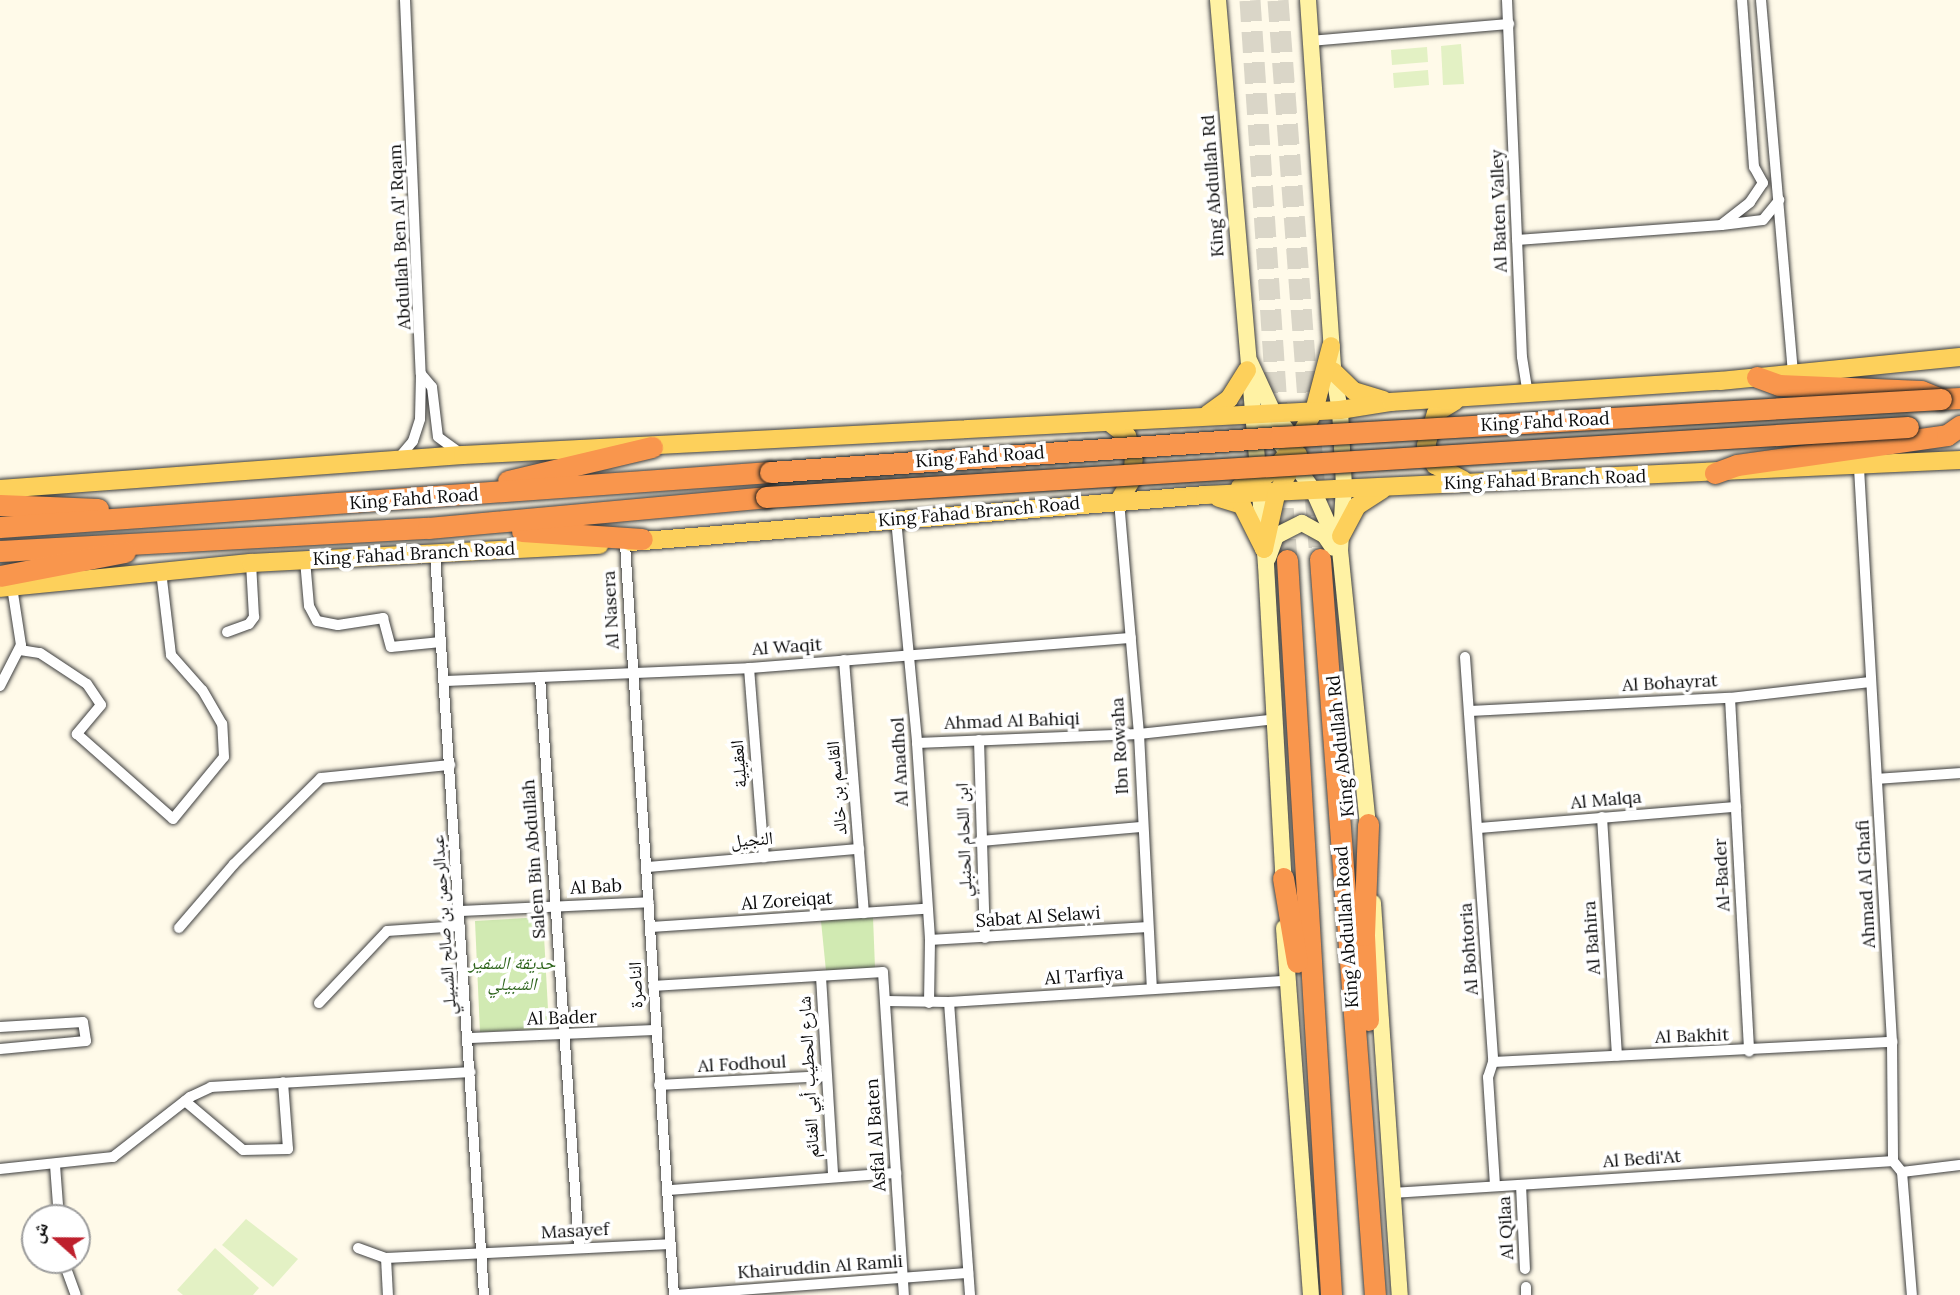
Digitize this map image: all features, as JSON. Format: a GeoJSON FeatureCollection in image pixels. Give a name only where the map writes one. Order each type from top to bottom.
{"type":"FeatureCollection","features":[{"type":"Feature","properties":{"kind":"highway"},"geometry":{"type":"LineString","coordinates":[[1757,377],[1779,385],[1921,391],[1951,398]]}},
{"type":"Feature","properties":{"kind":"highway","name":"King Fahd Road"},"geometry":{"type":"LineString","coordinates":[[0,527],[159,513],[431,499],[769,472],[1951,398]]}},
{"type":"Feature","properties":{"kind":"highway"},"geometry":{"type":"LineString","coordinates":[[1715,473],[1737,465],[1947,435],[1960,425]]}},
{"type":"Feature","properties":{"kind":"highway","name":"King Fahd Road"},"geometry":{"type":"LineString","coordinates":[[0,551],[138,541],[440,527],[766,497],[1960,425]]}},
{"type":"Feature","properties":{"kind":"highway"},"geometry":{"type":"LineString","coordinates":[[431,499],[443,489],[520,480],[652,447]]}},
{"type":"Feature","properties":{"kind":"highway"},"geometry":{"type":"LineString","coordinates":[[0,505],[141,509],[159,513]]}},
{"type":"Feature","properties":{"kind":"highway"},"geometry":{"type":"LineString","coordinates":[[440,527],[633,541]]}},
{"type":"Feature","properties":{"kind":"highway"},"geometry":{"type":"LineString","coordinates":[[4,584],[122,555],[138,541]]}},
{"type":"Feature","properties":{"kind":"highway","name":"King Abdullah Road"},"geometry":{"type":"LineString","coordinates":[[1320,559],[1375,1295]]}},
{"type":"Feature","properties":{"kind":"highway"},"geometry":{"type":"LineString","coordinates":[[1287,560],[1331,1295]]}},
{"type":"Feature","properties":{"kind":"highway"},"geometry":{"type":"LineString","coordinates":[[1365,1173],[1369,1086],[1364,935],[1368,824]]}},
{"type":"Feature","properties":{"kind":"highway"},"geometry":{"type":"LineString","coordinates":[[1283,878],[1323,1176]]}},
{"type":"Feature","properties":{"kind":"main road","name":"King Abdullah Rd"},"geometry":{"type":"LineString","coordinates":[[1218,0],[1250,412],[1259,487]]}},
{"type":"Feature","properties":{"kind":"main road"},"geometry":{"type":"LineString","coordinates":[[1308,0],[1331,346],[1340,410]]}},
{"type":"Feature","properties":{"kind":"main road"},"geometry":{"type":"LineString","coordinates":[[1265,557],[1278,491],[1314,411],[1331,346]]}},
{"type":"Feature","properties":{"kind":"main road"},"geometry":{"type":"LineString","coordinates":[[0,489],[463,455],[652,447],[788,436],[1109,422],[1208,414],[1340,410],[1391,402],[1459,401],[1757,377],[1960,357]]}},
{"type":"Feature","properties":{"kind":"main road"},"geometry":{"type":"LineString","coordinates":[[1247,363],[1295,452],[1341,549]]}},
{"type":"Feature","properties":{"kind":"main road"},"geometry":{"type":"LineString","coordinates":[[1208,414],[1229,399],[1247,363]]}},
{"type":"Feature","properties":{"kind":"main road"},"geometry":{"type":"LineString","coordinates":[[1333,371],[1354,391],[1391,402]]}},
{"type":"Feature","properties":{"kind":"main road"},"geometry":{"type":"LineString","coordinates":[[1459,401],[1436,413],[1426,444],[1444,473],[1471,481]]}},
{"type":"Feature","properties":{"kind":"main road","name":"King Abdullah Rd"},"geometry":{"type":"LineString","coordinates":[[1340,410],[1344,487],[1341,549],[1368,824],[1400,1295]]}},
{"type":"Feature","properties":{"kind":"main road"},"geometry":{"type":"LineString","coordinates":[[1311,1295],[1286,981],[1276,719],[1259,487],[1340,410]]}},
{"type":"Feature","properties":{"kind":"main road"},"geometry":{"type":"LineString","coordinates":[[1250,412],[1295,452],[1344,487]]}},
{"type":"Feature","properties":{"kind":"main road"},"geometry":{"type":"LineString","coordinates":[[1109,422],[1127,436],[1135,456],[1132,479],[1119,501]]}},
{"type":"Feature","properties":{"kind":"main road","name":"King Fahad Branch Road"},"geometry":{"type":"LineString","coordinates":[[4,584],[251,563],[633,541],[1205,495],[1259,487],[1278,491],[1344,487],[1382,490],[1471,481],[1859,468],[1960,460]]}},
{"type":"Feature","properties":{"kind":"main road"},"geometry":{"type":"LineString","coordinates":[[1341,549],[1357,506],[1382,490]]}},
{"type":"Feature","properties":{"kind":"main road"},"geometry":{"type":"LineString","coordinates":[[1205,495],[1242,505],[1265,557]]}},
{"type":"Feature","properties":{"kind":"main road"},"geometry":{"type":"LineString","coordinates":[[1265,557],[1276,536],[1302,523],[1341,549]]}},
{"type":"Feature","properties":{"kind":"street","name":"Abdullah Ben Al' Rqam"},"geometry":{"type":"LineString","coordinates":[[404,0],[421,374],[432,387],[438,437],[463,455]]}},
{"type":"Feature","properties":{"kind":"street","name":"Al Baten Valley"},"geometry":{"type":"LineString","coordinates":[[1507,0],[1517,240],[1528,395]]}},
{"type":"Feature","properties":{"kind":"street"},"geometry":{"type":"LineString","coordinates":[[1721,225],[1750,202],[1763,183],[1754,167],[1742,0]]}},
{"type":"Feature","properties":{"kind":"street"},"geometry":{"type":"LineString","coordinates":[[1761,0],[1793,372]]}},
{"type":"Feature","properties":{"kind":"street"},"geometry":{"type":"LineString","coordinates":[[1309,41],[1509,24]]}},
{"type":"Feature","properties":{"kind":"street"},"geometry":{"type":"LineString","coordinates":[[1517,240],[1763,220],[1779,200]]}},
{"type":"Feature","properties":{"kind":"street"},"geometry":{"type":"LineString","coordinates":[[398,460],[413,441],[420,419],[421,374]]}},
{"type":"Feature","properties":{"kind":"street","name":"Ahmad Al Ghafi"},"geometry":{"type":"LineString","coordinates":[[1859,468],[1892,1042],[1894,1161]]}},
{"type":"Feature","properties":{"kind":"street","name":"Ibn Rowaha"},"geometry":{"type":"LineString","coordinates":[[1119,501],[1139,734],[1141,827],[1152,989]]}},
{"type":"Feature","properties":{"kind":"street","name":"Al Anadhol"},"geometry":{"type":"LineString","coordinates":[[896,519],[917,743],[925,909],[930,940],[929,1003]]}},
{"type":"Feature","properties":{"kind":"street","name":"Al Nasera"},"geometry":{"type":"LineString","coordinates":[[632,673],[633,541]]}},
{"type":"Feature","properties":{"kind":"street","name":"عبدالرحمن بن صالح الشبيلي"},"geometry":{"type":"LineString","coordinates":[[435,554],[470,1038],[484,1295]]}},
{"type":"Feature","properties":{"kind":"street"},"geometry":{"type":"LineString","coordinates":[[305,560],[309,606],[317,621],[338,625],[383,618],[391,647],[441,642]]}},
{"type":"Feature","properties":{"kind":"street"},"geometry":{"type":"LineString","coordinates":[[227,632],[249,624],[254,617],[251,563]]}},
{"type":"Feature","properties":{"kind":"street"},"geometry":{"type":"LineString","coordinates":[[20,650],[40,653],[87,684],[101,705],[77,734],[173,819],[214,774],[224,757],[222,724],[202,690],[170,655],[161,570]]}},
{"type":"Feature","properties":{"kind":"street"},"geometry":{"type":"LineString","coordinates":[[0,686],[20,650],[4,584]]}},
{"type":"Feature","properties":{"kind":"street","name":"Al Waqit"},"geometry":{"type":"LineString","coordinates":[[445,681],[749,668],[1130,638]]}},
{"type":"Feature","properties":{"kind":"street","name":"Al Bohtoria"},"geometry":{"type":"LineString","coordinates":[[1465,657],[1493,1062],[1488,1077],[1494,1184]]}},
{"type":"Feature","properties":{"kind":"street","name":"القاسم بن خالد"},"geometry":{"type":"LineString","coordinates":[[844,660],[864,913]]}},
{"type":"Feature","properties":{"kind":"street","name":"العقيلية"},"geometry":{"type":"LineString","coordinates":[[749,668],[764,857]]}},
{"type":"Feature","properties":{"kind":"street","name":"الناصرة"},"geometry":{"type":"LineString","coordinates":[[632,673],[651,928],[659,1086],[670,1190],[674,1295]]}},
{"type":"Feature","properties":{"kind":"street","name":"Salem Bin Abdullah"},"geometry":{"type":"LineString","coordinates":[[540,677],[562,1037],[579,1248]]}},
{"type":"Feature","properties":{"kind":"street","name":"Al Bohayrat"},"geometry":{"type":"LineString","coordinates":[[1470,711],[1730,698],[1870,682]]}},
{"type":"Feature","properties":{"kind":"street","name":"Al-Bader"},"geometry":{"type":"LineString","coordinates":[[1730,698],[1749,1051]]}},
{"type":"Feature","properties":{"kind":"street","name":"Ahmad Al Bahiqi"},"geometry":{"type":"LineString","coordinates":[[917,743],[1139,734],[1276,719]]}},
{"type":"Feature","properties":{"kind":"street","name":"ابن اللحام الحنبلي"},"geometry":{"type":"LineString","coordinates":[[979,740],[985,938]]}},
{"type":"Feature","properties":{"kind":"street"},"geometry":{"type":"LineString","coordinates":[[179,928],[234,864],[321,778],[450,765]]}},
{"type":"Feature","properties":{"kind":"street"},"geometry":{"type":"LineString","coordinates":[[1877,779],[1960,773]]}},
{"type":"Feature","properties":{"kind":"street","name":"Al Malqa"},"geometry":{"type":"LineString","coordinates":[[1478,828],[1736,807]]}},
{"type":"Feature","properties":{"kind":"street","name":"Al Bahira"},"geometry":{"type":"LineString","coordinates":[[1602,817],[1618,1056]]}},
{"type":"Feature","properties":{"kind":"street"},"geometry":{"type":"LineString","coordinates":[[980,841],[1141,827]]}},
{"type":"Feature","properties":{"kind":"street","name":"النجيل"},"geometry":{"type":"LineString","coordinates":[[647,867],[859,849]]}},
{"type":"Feature","properties":{"kind":"street","name":"Al Bab"},"geometry":{"type":"LineString","coordinates":[[461,911],[649,902]]}},
{"type":"Feature","properties":{"kind":"street","name":"Al Zoreiqat"},"geometry":{"type":"LineString","coordinates":[[651,928],[925,909]]}},
{"type":"Feature","properties":{"kind":"street"},"geometry":{"type":"LineString","coordinates":[[319,1003],[387,931],[460,926]]}},
{"type":"Feature","properties":{"kind":"street","name":"Sabat Al Selawi"},"geometry":{"type":"LineString","coordinates":[[930,940],[1148,927]]}},
{"type":"Feature","properties":{"kind":"street","name":"Asfal Al Baten"},"geometry":{"type":"LineString","coordinates":[[821,977],[883,972],[904,1295]]}},
{"type":"Feature","properties":{"kind":"street"},"geometry":{"type":"LineString","coordinates":[[653,986],[821,977]]}},
{"type":"Feature","properties":{"kind":"street","name":"شارع الحطيب أبي الغنائم"},"geometry":{"type":"LineString","coordinates":[[821,977],[833,1175]]}},
{"type":"Feature","properties":{"kind":"street","name":"Al Tarfiya"},"geometry":{"type":"LineString","coordinates":[[885,1001],[950,1002],[1286,981]]}},
{"type":"Feature","properties":{"kind":"street"},"geometry":{"type":"LineString","coordinates":[[950,1002],[970,1295]]}},
{"type":"Feature","properties":{"kind":"street"},"geometry":{"type":"LineString","coordinates":[[0,1027],[83,1022],[86,1041],[0,1049]]}},
{"type":"Feature","properties":{"kind":"street","name":"Al Bader"},"geometry":{"type":"LineString","coordinates":[[470,1038],[562,1037],[655,1030]]}},
{"type":"Feature","properties":{"kind":"street","name":"Al Bakhit"},"geometry":{"type":"LineString","coordinates":[[1493,1062],[1892,1042]]}},
{"type":"Feature","properties":{"kind":"street"},"geometry":{"type":"LineString","coordinates":[[0,1168],[55,1166],[113,1157],[185,1101],[211,1087],[471,1072]]}},
{"type":"Feature","properties":{"kind":"street","name":"Al Fodhoul"},"geometry":{"type":"LineString","coordinates":[[659,1086],[826,1076]]}},
{"type":"Feature","properties":{"kind":"street"},"geometry":{"type":"LineString","coordinates":[[185,1101],[243,1150],[288,1149],[283,1082]]}},
{"type":"Feature","properties":{"kind":"street"},"geometry":{"type":"LineString","coordinates":[[1894,1161],[1902,1172],[1912,1295]]}},
{"type":"Feature","properties":{"kind":"street","name":"Al Bedi'At"},"geometry":{"type":"LineString","coordinates":[[1393,1193],[1494,1184],[1521,1185],[1894,1161]]}},
{"type":"Feature","properties":{"kind":"street"},"geometry":{"type":"LineString","coordinates":[[1902,1172],[1960,1165]]}},
{"type":"Feature","properties":{"kind":"street"},"geometry":{"type":"LineString","coordinates":[[55,1166],[58,1204]]}},
{"type":"Feature","properties":{"kind":"street"},"geometry":{"type":"LineString","coordinates":[[670,1190],[897,1172]]}},
{"type":"Feature","properties":{"kind":"street","name":"Al Qilaa"},"geometry":{"type":"LineString","coordinates":[[1521,1185],[1525,1269]]}},
{"type":"Feature","properties":{"kind":"street","name":"Masayef"},"geometry":{"type":"LineString","coordinates":[[386,1258],[670,1244]]}},
{"type":"Feature","properties":{"kind":"street"},"geometry":{"type":"LineString","coordinates":[[358,1248],[386,1258],[388,1295]]}},
{"type":"Feature","properties":{"kind":"street","name":"Khairuddin Al Ramli"},"geometry":{"type":"LineString","coordinates":[[674,1295],[968,1273]]}},
{"type":"Feature","properties":{"kind":"street"},"geometry":{"type":"LineString","coordinates":[[68,1274],[76,1295]]}},
{"type":"Feature","properties":{"kind":"green space"},"geometry":{"type":"Polygon","coordinates":[[[1461,44],[1464,84],[1443,85],[1441,46],[1461,44]]]}},
{"type":"Feature","properties":{"kind":"green space"},"geometry":{"type":"Polygon","coordinates":[[[1427,47],[1428,62],[1392,65],[1391,50],[1427,47]]]}},
{"type":"Feature","properties":{"kind":"green space"},"geometry":{"type":"Polygon","coordinates":[[[1428,70],[1429,85],[1394,88],[1393,73],[1428,70]]]}},
{"type":"Feature","properties":{"kind":"green space","name":"حديقة السفير الشبيلي"},"geometry":{"type":"Polygon","coordinates":[[[543,917],[549,1028],[480,1032],[475,921],[543,917]]]}},
{"type":"Feature","properties":{"kind":"green space"},"geometry":{"type":"Polygon","coordinates":[[[873,917],[875,968],[826,971],[821,921],[873,917]]]}},
{"type":"Feature","properties":{"kind":"green space"},"geometry":{"type":"Polygon","coordinates":[[[246,1219],[298,1259],[273,1287],[222,1245],[246,1219]]]}},
{"type":"Feature","properties":{"kind":"green space"},"geometry":{"type":"Polygon","coordinates":[[[215,1248],[259,1288],[253,1295],[183,1295],[177,1290],[215,1248]]]}},
{"type":"Feature","properties":{"kind":"tunnel"},"geometry":{"type":"LineString","coordinates":[[1250,0],[1278,427]]}},
{"type":"Feature","properties":{"kind":"tunnel"},"geometry":{"type":"LineString","coordinates":[[1278,0],[1320,559]]}},
{"type":"Feature","properties":{"kind":"tunnel"},"geometry":{"type":"LineString","coordinates":[[1281,477],[1287,560]]}}]}
